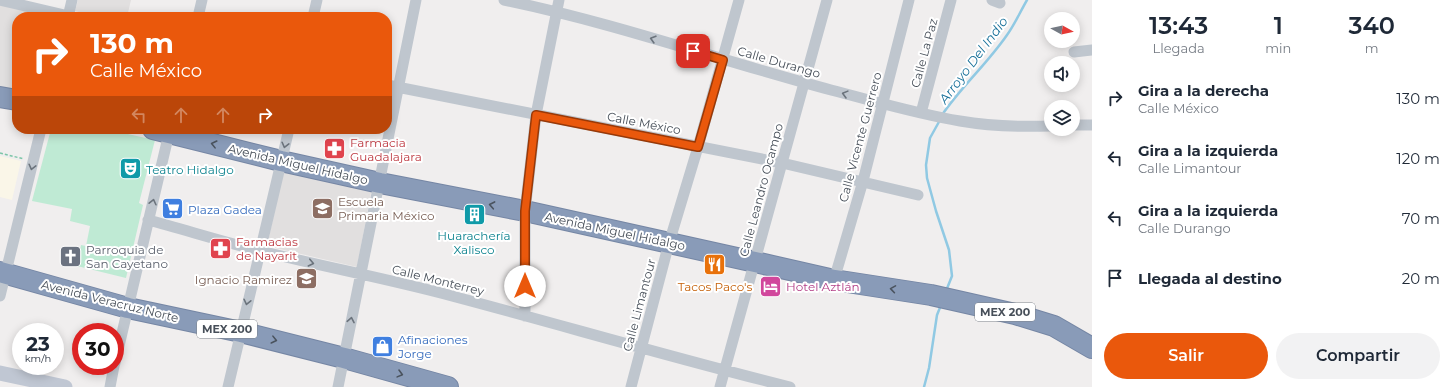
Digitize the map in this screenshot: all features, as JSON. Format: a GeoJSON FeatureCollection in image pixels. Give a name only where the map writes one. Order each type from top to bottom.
{"type":"FeatureCollection","features":[{"type":"Feature","properties":{"kind":"highway"},"geometry":{"type":"LineString","coordinates":[[0,96],[12,99]]}},
{"type":"Feature","properties":{"kind":"highway","name":"Avenida Miguel Hidalgo"},"geometry":{"type":"LineString","coordinates":[[179,134],[281,161],[525,211],[834,280],[931,295],[1015,314],[1054,326],[1092,348]]}},
{"type":"Feature","properties":{"kind":"highway","name":"Avenida Veracruz Norte"},"geometry":{"type":"LineString","coordinates":[[3,273],[128,308],[241,332],[344,358],[448,387]]}},
{"type":"Feature","properties":{"kind":"street"},"geometry":{"type":"LineString","coordinates":[[0,0],[49,12]]}},
{"type":"Feature","properties":{"kind":"street"},"geometry":{"type":"LineString","coordinates":[[71,12],[72,0]]}},
{"type":"Feature","properties":{"kind":"street"},"geometry":{"type":"LineString","coordinates":[[199,12],[202,0]]}},
{"type":"Feature","properties":{"kind":"street"},"geometry":{"type":"LineString","coordinates":[[314,12],[317,0]]}},
{"type":"Feature","properties":{"kind":"street"},"geometry":{"type":"LineString","coordinates":[[392,86],[416,0]]}},
{"type":"Feature","properties":{"kind":"street","name":"Calle Durango"},"geometry":{"type":"LineString","coordinates":[[504,0],[558,6],[723,60],[883,104],[962,122],[1013,126],[1044,126]]}},
{"type":"Feature","properties":{"kind":"street","name":"Calle Limantour"},"geometry":{"type":"LineString","coordinates":[[631,387],[669,243],[740,0]]}},
{"type":"Feature","properties":{"kind":"street","name":"Calle Leandro Ocampo"},"geometry":{"type":"LineString","coordinates":[[720,387],[827,0]]}},
{"type":"Feature","properties":{"kind":"street","name":"Calle Vicente Guerrero"},"geometry":{"type":"LineString","coordinates":[[834,280],[863,182],[909,0]]}},
{"type":"Feature","properties":{"kind":"street","name":"Calle La Paz"},"geometry":{"type":"LineString","coordinates":[[926,114],[952,0]]}},
{"type":"Feature","properties":{"kind":"street"},"geometry":{"type":"LineString","coordinates":[[525,316],[525,211],[536,115],[558,6]]}},
{"type":"Feature","properties":{"kind":"street"},"geometry":{"type":"LineString","coordinates":[[1074,52],[1092,50]]}},
{"type":"Feature","properties":{"kind":"street","name":"Calle México"},"geometry":{"type":"LineString","coordinates":[[392,86],[782,163],[918,195]]}},
{"type":"Feature","properties":{"kind":"street"},"geometry":{"type":"LineString","coordinates":[[1080,125],[1092,125]]}},
{"type":"Feature","properties":{"kind":"street"},"geometry":{"type":"LineString","coordinates":[[0,296],[3,273],[34,161],[40,134]]}},
{"type":"Feature","properties":{"kind":"street"},"geometry":{"type":"LineString","coordinates":[[124,326],[148,220],[163,134]]}},
{"type":"Feature","properties":{"kind":"street"},"geometry":{"type":"LineString","coordinates":[[228,387],[287,134]]}},
{"type":"Feature","properties":{"kind":"street"},"geometry":{"type":"LineString","coordinates":[[338,387],[380,182],[386,134]]}},
{"type":"Feature","properties":{"kind":"street","name":"Calle Monterrey"},"geometry":{"type":"LineString","coordinates":[[148,220],[259,251],[451,296],[566,326],[724,371],[790,387]]}},
{"type":"Feature","properties":{"kind":"street"},"geometry":{"type":"LineString","coordinates":[[1054,326],[1092,336]]}},
{"type":"Feature","properties":{"kind":"street"},"geometry":{"type":"LineString","coordinates":[[0,373],[65,387]]}},
{"type":"Feature","properties":{"kind":"street"},"geometry":{"type":"LineString","coordinates":[[110,387],[113,375]]}},
{"type":"Feature","properties":{"kind":"path"},"geometry":{"type":"LineString","coordinates":[[0,153],[34,161]]}},
{"type":"Feature","properties":{"kind":"shaded area"},"geometry":{"type":"Polygon","coordinates":[[[78,0],[131,0],[128,12],[75,11],[78,0]]]}},
{"type":"Feature","properties":{"kind":"shaded area"},"geometry":{"type":"Polygon","coordinates":[[[0,5],[34,12],[12,12],[12,93],[0,90],[0,5]]]}},
{"type":"Feature","properties":{"kind":"shaded area"},"geometry":{"type":"Polygon","coordinates":[[[0,156],[21,161],[12,200],[0,197],[0,156]]]}},
{"type":"Feature","properties":{"kind":"shaded area","name":"Escuela Primaria México"},"geometry":{"type":"Polygon","coordinates":[[[284,169],[372,188],[357,267],[267,246],[284,169]]]}},
{"type":"Feature","properties":{"kind":"green space"},"geometry":{"type":"Polygon","coordinates":[[[50,134],[128,134],[155,140],[139,203],[143,205],[126,278],[77,266],[81,245],[86,246],[90,226],[70,221],[72,209],[32,201],[50,134]]]}},
{"type":"Feature","properties":{"kind":"waterway","name":"Arroyo Del Indio"},"geometry":{"type":"LineString","coordinates":[[942,115],[999,46],[1013,27],[1027,0]]}},
{"type":"Feature","properties":{"kind":"waterway","name":"Arroyo Del Indio"},"geometry":{"type":"LineString","coordinates":[[940,120],[930,138],[926,165],[927,178],[949,250],[952,276],[946,291]]}},
{"type":"Feature","properties":{"kind":"waterway","name":"Arroyo Del Indio"},"geometry":{"type":"LineString","coordinates":[[924,387],[929,368],[937,315],[941,305]]}},
{"type":"Feature","properties":{"kind":"place","name":"Farmacia Guadalajara"},"geometry":{"type":"Point","coordinates":[335,149]}},
{"type":"Feature","properties":{"kind":"place","name":"Teatro Hidalgo"},"geometry":{"type":"Point","coordinates":[130,169]}},
{"type":"Feature","properties":{"kind":"place","name":"Escuela Primaria México"},"geometry":{"type":"Point","coordinates":[322,208]}},
{"type":"Feature","properties":{"kind":"place","name":"Plaza Gadea"},"geometry":{"type":"Point","coordinates":[172,209]}},
{"type":"Feature","properties":{"kind":"place","name":"Huarachería Xalisco"},"geometry":{"type":"Point","coordinates":[474,214]}},
{"type":"Feature","properties":{"kind":"place","name":"Farmacias de Nayarit"},"geometry":{"type":"Point","coordinates":[220,248]}},
{"type":"Feature","properties":{"kind":"place","name":"Parroquia de San Cayetano"},"geometry":{"type":"Point","coordinates":[70,256]}},
{"type":"Feature","properties":{"kind":"place","name":"Tacos Paco's"},"geometry":{"type":"Point","coordinates":[715,265]}},
{"type":"Feature","properties":{"kind":"place","name":"Ignacio Ramirez"},"geometry":{"type":"Point","coordinates":[307,279]}},
{"type":"Feature","properties":{"kind":"place","name":"Hotel Aztlán"},"geometry":{"type":"Point","coordinates":[770,286]}},
{"type":"Feature","properties":{"kind":"place","name":"Afinaciones Jorge"},"geometry":{"type":"Point","coordinates":[383,346]}},
{"type":"Feature","properties":{"kind":"route"},"geometry":{"type":"LineString","coordinates":[[525,286],[525,211],[536,115],[698,147],[723,60],[693,51]]}}]}
